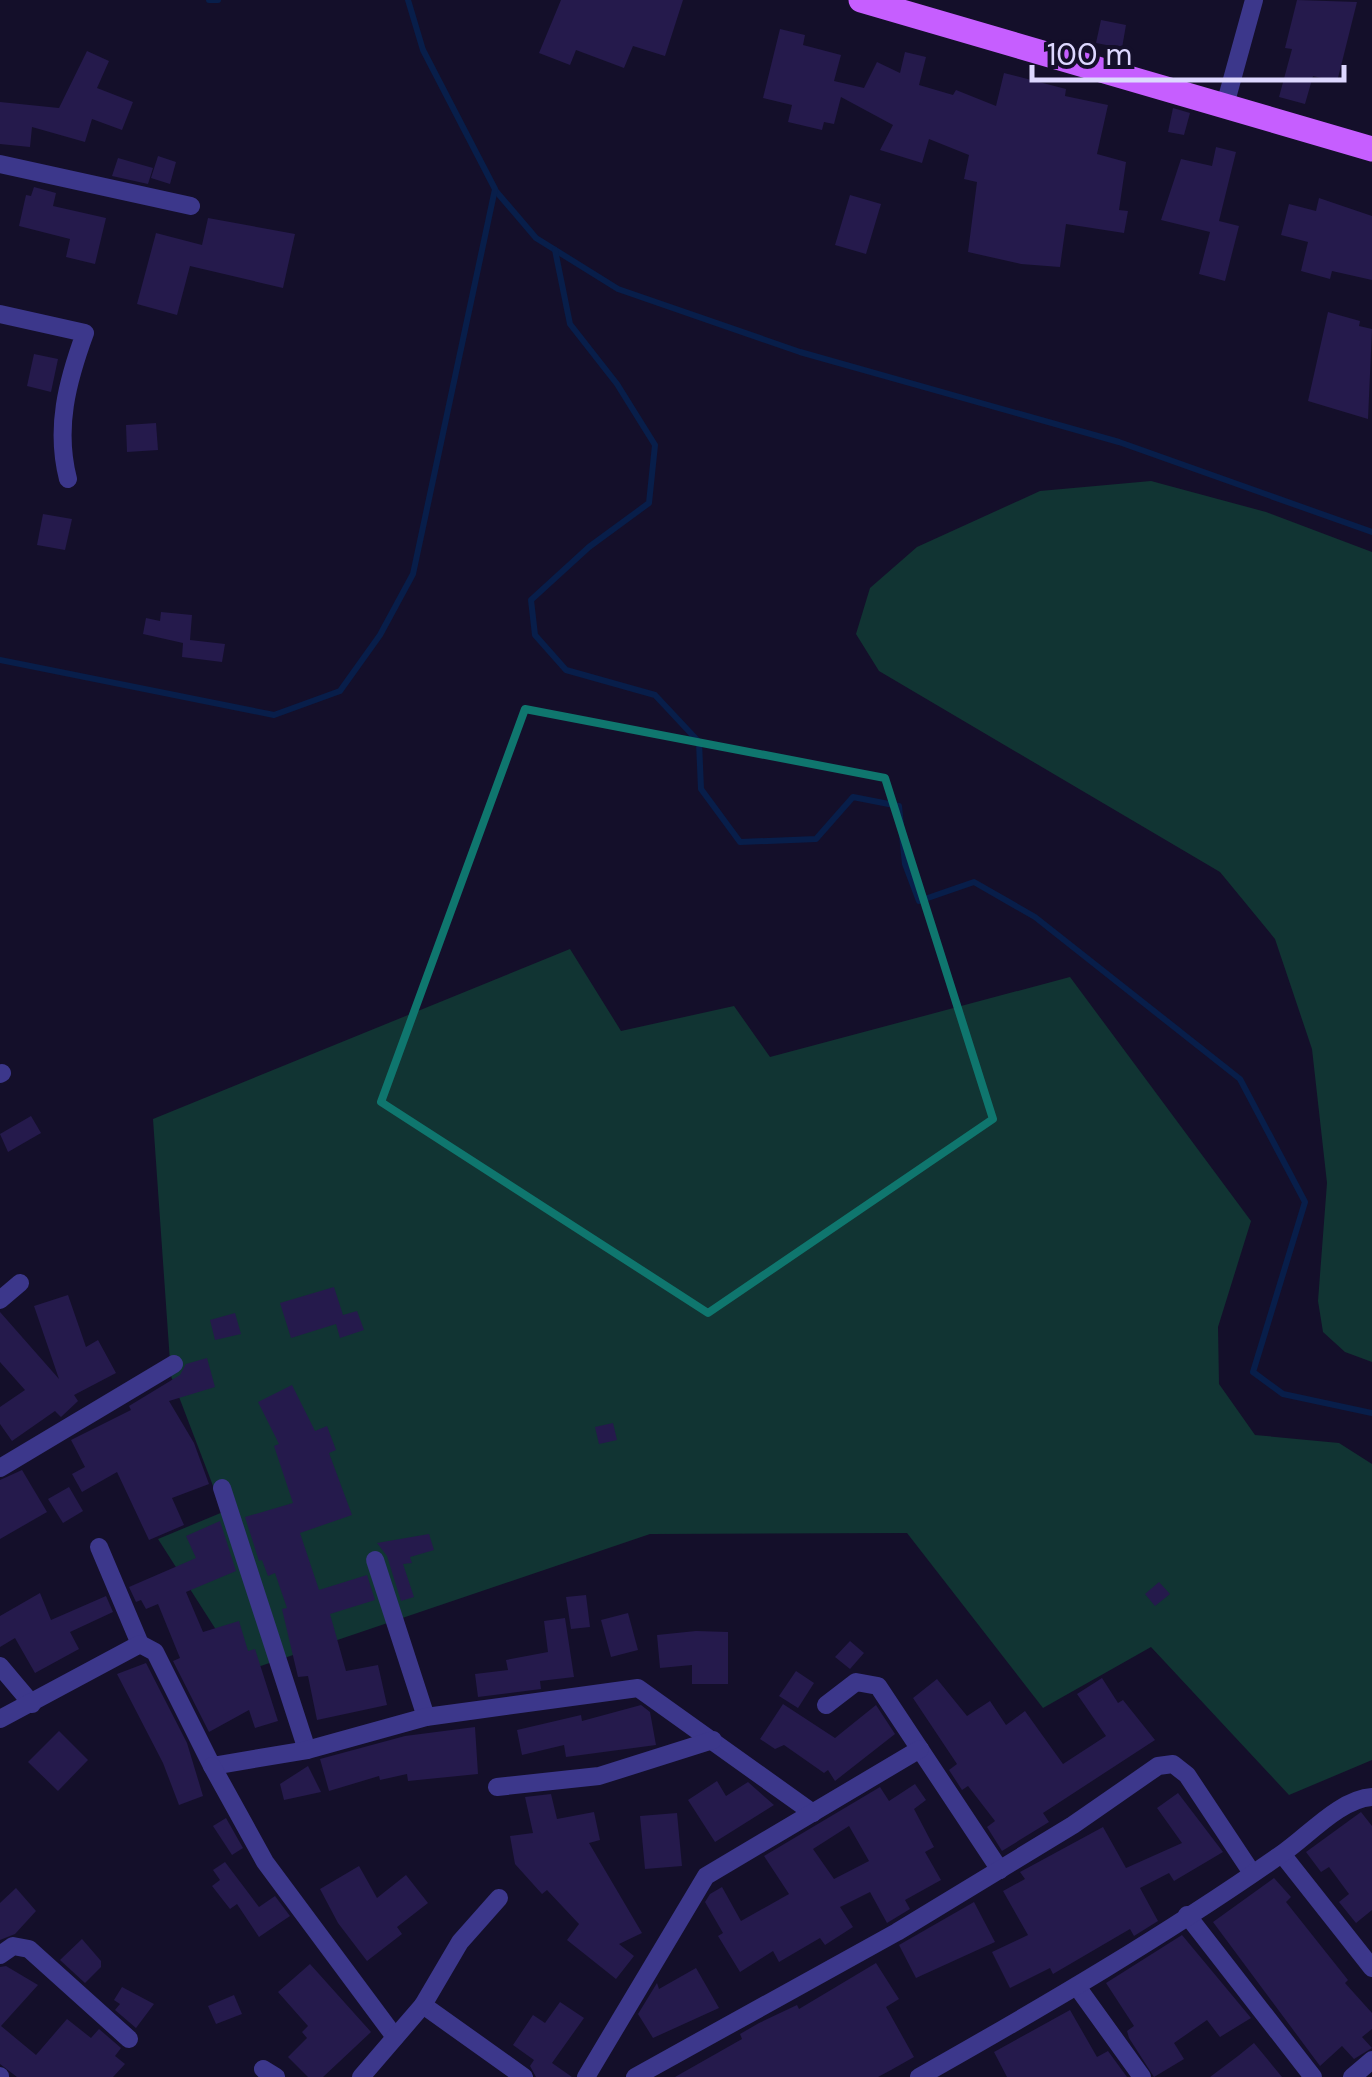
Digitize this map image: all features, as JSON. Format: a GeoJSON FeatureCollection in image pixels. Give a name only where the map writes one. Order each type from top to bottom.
{"type":"FeatureCollection","features":[{"type":"Feature","properties":{"kind":"main road"},"geometry":{"type":"LineString","coordinates":[[862,0],[1372,149]]}},
{"type":"Feature","properties":{"kind":"street"},"geometry":{"type":"LineString","coordinates":[[1225,105],[1254,0]]}},
{"type":"Feature","properties":{"kind":"street"},"geometry":{"type":"LineString","coordinates":[[0,164],[190,206]]}},
{"type":"Feature","properties":{"kind":"street"},"geometry":{"type":"LineString","coordinates":[[0,314],[84,333],[66,395],[59,442],[68,478]]}},
{"type":"Feature","properties":{"kind":"street"},"geometry":{"type":"LineString","coordinates":[[0,1300],[20,1284]]}},
{"type":"Feature","properties":{"kind":"street"},"geometry":{"type":"LineString","coordinates":[[0,1468],[174,1364]]}},
{"type":"Feature","properties":{"kind":"street"},"geometry":{"type":"LineString","coordinates":[[222,1488],[307,1750]]}},
{"type":"Feature","properties":{"kind":"street"},"geometry":{"type":"LineString","coordinates":[[100,1547],[140,1644],[155,1652],[265,1862],[395,2037]]}},
{"type":"Feature","properties":{"kind":"street"},"geometry":{"type":"LineString","coordinates":[[375,1560],[426,1717]]}},
{"type":"Feature","properties":{"kind":"street"},"geometry":{"type":"LineString","coordinates":[[0,1719],[140,1644]]}},
{"type":"Feature","properties":{"kind":"street"},"geometry":{"type":"LineString","coordinates":[[0,1666],[32,1704]]}},
{"type":"Feature","properties":{"kind":"street"},"geometry":{"type":"LineString","coordinates":[[826,1705],[856,1682],[871,1682],[881,1690],[1000,1870]]}},
{"type":"Feature","properties":{"kind":"street"},"geometry":{"type":"LineString","coordinates":[[212,1766],[307,1750],[426,1717],[638,1688],[814,1813]]}},
{"type":"Feature","properties":{"kind":"street"},"geometry":{"type":"LineString","coordinates":[[497,1787],[599,1776],[713,1740]]}},
{"type":"Feature","properties":{"kind":"street"},"geometry":{"type":"LineString","coordinates":[[586,2077],[706,1876],[920,1749]]}},
{"type":"Feature","properties":{"kind":"street"},"geometry":{"type":"LineString","coordinates":[[635,2077],[1000,1870],[1149,1770],[1167,1764],[1188,1774],[1252,1873]]}},
{"type":"Feature","properties":{"kind":"street"},"geometry":{"type":"LineString","coordinates":[[919,2077],[1078,1988],[1282,1854],[1346,1806],[1372,1797]]}},
{"type":"Feature","properties":{"kind":"street"},"geometry":{"type":"LineString","coordinates":[[1282,1854],[1372,1968]]}},
{"type":"Feature","properties":{"kind":"street"},"geometry":{"type":"LineString","coordinates":[[361,2077],[423,2005],[460,1942],[499,1898]]}},
{"type":"Feature","properties":{"kind":"street"},"geometry":{"type":"LineString","coordinates":[[1187,1915],[1313,2077]]}},
{"type":"Feature","properties":{"kind":"street"},"geometry":{"type":"LineString","coordinates":[[0,1955],[12,1946],[29,1950],[129,2040]]}},
{"type":"Feature","properties":{"kind":"street"},"geometry":{"type":"LineString","coordinates":[[1078,1988],[1142,2077]]}},
{"type":"Feature","properties":{"kind":"street"},"geometry":{"type":"LineString","coordinates":[[423,2005],[524,2077]]}},
{"type":"Feature","properties":{"kind":"street"},"geometry":{"type":"LineString","coordinates":[[1352,2077],[1372,2060]]}},
{"type":"Feature","properties":{"kind":"highlighted area"},"geometry":{"type":"Polygon","coordinates":[[[525,709],[885,778],[993,1119],[708,1313],[381,1102],[525,709]]]}},
{"type":"Feature","properties":{"kind":"green space"},"geometry":{"type":"Polygon","coordinates":[[[1151,481],[1266,512],[1372,552],[1372,1362],[1345,1352],[1323,1332],[1318,1301],[1327,1183],[1312,1049],[1275,939],[1220,872],[879,671],[856,634],[870,588],[917,547],[1040,491],[1151,481]]]}},
{"type":"Feature","properties":{"kind":"green space"},"geometry":{"type":"Polygon","coordinates":[[[570,949],[621,1031],[734,1006],[770,1057],[1070,977],[1251,1221],[1218,1327],[1219,1384],[1255,1435],[1339,1443],[1372,1464],[1372,1760],[1289,1795],[1151,1647],[1043,1708],[907,1533],[650,1534],[243,1672],[158,1539],[223,1512],[171,1376],[153,1119],[570,949]]]}},
{"type":"Feature","properties":{"kind":"building"},"geometry":{"type":"Polygon","coordinates":[[[561,0],[683,0],[665,56],[633,46],[624,68],[576,50],[570,65],[539,53],[561,0]]]}},
{"type":"Feature","properties":{"kind":"building"},"geometry":{"type":"Polygon","coordinates":[[[1297,0],[1357,2],[1337,82],[1313,76],[1305,104],[1279,97],[1292,49],[1285,48],[1297,0]]]}},
{"type":"Feature","properties":{"kind":"building"},"geometry":{"type":"Polygon","coordinates":[[[1101,20],[1126,25],[1122,48],[1096,43],[1101,20]]]}},
{"type":"Feature","properties":{"kind":"building"},"geometry":{"type":"Polygon","coordinates":[[[780,29],[805,35],[803,45],[841,55],[834,81],[864,88],[877,62],[900,73],[905,52],[926,57],[919,85],[953,95],[956,90],[996,106],[1004,73],[1066,89],[1065,96],[1108,105],[1097,154],[1126,162],[1119,210],[1128,211],[1124,233],[1066,224],[1060,267],[1021,264],[968,252],[977,182],[964,179],[969,155],[929,139],[922,163],[880,150],[893,125],[841,97],[834,124],[824,122],[822,130],[788,122],[792,105],[763,98],[780,29]]]}},
{"type":"Feature","properties":{"kind":"building"},"geometry":{"type":"Polygon","coordinates":[[[87,51],[109,61],[97,88],[133,102],[122,130],[92,119],[85,142],[32,127],[30,147],[0,144],[0,102],[59,108],[87,51]]]}},
{"type":"Feature","properties":{"kind":"building"},"geometry":{"type":"Polygon","coordinates":[[[1173,108],[1190,113],[1184,135],[1168,132],[1173,108]]]}},
{"type":"Feature","properties":{"kind":"building"},"geometry":{"type":"Polygon","coordinates":[[[1216,147],[1236,152],[1219,221],[1239,226],[1225,281],[1199,274],[1210,232],[1161,220],[1181,159],[1212,166],[1216,147]]]}},
{"type":"Feature","properties":{"kind":"building"},"geometry":{"type":"Polygon","coordinates":[[[158,156],[176,162],[170,184],[151,178],[158,156]]]}},
{"type":"Feature","properties":{"kind":"building"},"geometry":{"type":"Polygon","coordinates":[[[118,158],[153,168],[148,184],[112,176],[118,158]]]}},
{"type":"Feature","properties":{"kind":"building"},"geometry":{"type":"Polygon","coordinates":[[[34,187],[56,193],[53,206],[106,218],[95,264],[66,257],[70,239],[19,226],[26,195],[31,196],[34,187]]]}},
{"type":"Feature","properties":{"kind":"building"},"geometry":{"type":"Polygon","coordinates":[[[850,195],[881,204],[866,254],[835,245],[850,195]]]}},
{"type":"Feature","properties":{"kind":"building"},"geometry":{"type":"Polygon","coordinates":[[[1319,198],[1372,216],[1372,280],[1332,271],[1330,279],[1301,271],[1308,242],[1281,235],[1289,204],[1316,211],[1319,198]]]}},
{"type":"Feature","properties":{"kind":"building"},"geometry":{"type":"Polygon","coordinates":[[[208,218],[295,234],[283,288],[190,266],[177,315],[137,304],[156,233],[202,245],[208,218]]]}},
{"type":"Feature","properties":{"kind":"building"},"geometry":{"type":"Polygon","coordinates":[[[1328,312],[1360,321],[1359,326],[1372,329],[1368,419],[1308,401],[1328,312]]]}},
{"type":"Feature","properties":{"kind":"building"},"geometry":{"type":"Polygon","coordinates":[[[34,354],[58,359],[51,392],[27,386],[34,354]]]}},
{"type":"Feature","properties":{"kind":"building"},"geometry":{"type":"Polygon","coordinates":[[[156,423],[158,450],[127,452],[126,425],[156,423]]]}},
{"type":"Feature","properties":{"kind":"building"},"geometry":{"type":"Polygon","coordinates":[[[43,514],[72,519],[65,550],[37,545],[43,514]]]}},
{"type":"Feature","properties":{"kind":"building"},"geometry":{"type":"Polygon","coordinates":[[[161,612],[192,615],[190,640],[225,644],[222,662],[182,657],[183,643],[143,634],[146,618],[160,621],[161,612]]]}},
{"type":"Feature","properties":{"kind":"building"},"geometry":{"type":"Polygon","coordinates":[[[31,1116],[41,1133],[8,1152],[0,1134],[31,1116]]]}},
{"type":"Feature","properties":{"kind":"building"},"geometry":{"type":"Polygon","coordinates":[[[334,1287],[343,1315],[357,1311],[364,1330],[340,1338],[336,1324],[291,1338],[280,1303],[334,1287]]]}},
{"type":"Feature","properties":{"kind":"building"},"geometry":{"type":"Polygon","coordinates":[[[68,1295],[86,1347],[98,1340],[116,1373],[74,1395],[78,1401],[61,1417],[55,1411],[12,1441],[0,1424],[0,1407],[25,1390],[0,1362],[0,1312],[59,1379],[34,1306],[68,1295]]]}},
{"type":"Feature","properties":{"kind":"building"},"geometry":{"type":"Polygon","coordinates":[[[235,1313],[241,1334],[215,1340],[210,1320],[235,1313]]]}},
{"type":"Feature","properties":{"kind":"building"},"geometry":{"type":"Polygon","coordinates":[[[207,1358],[215,1387],[169,1401],[194,1443],[209,1484],[172,1498],[184,1525],[149,1540],[117,1472],[82,1492],[72,1474],[85,1467],[71,1440],[131,1410],[129,1406],[180,1375],[186,1364],[207,1358]]]}},
{"type":"Feature","properties":{"kind":"building"},"geometry":{"type":"Polygon","coordinates":[[[292,1385],[315,1431],[327,1426],[336,1450],[329,1453],[352,1515],[300,1533],[319,1590],[367,1575],[375,1600],[330,1614],[346,1671],[378,1665],[387,1705],[317,1720],[308,1676],[298,1677],[282,1609],[287,1608],[275,1573],[268,1576],[262,1560],[259,1561],[245,1517],[293,1503],[274,1446],[279,1444],[258,1402],[292,1385]]]}},
{"type":"Feature","properties":{"kind":"building"},"geometry":{"type":"Polygon","coordinates":[[[613,1423],[617,1440],[599,1444],[595,1427],[613,1423]]]}},
{"type":"Feature","properties":{"kind":"building"},"geometry":{"type":"Polygon","coordinates":[[[22,1470],[47,1512],[0,1539],[0,1480],[22,1470]]]}},
{"type":"Feature","properties":{"kind":"building"},"geometry":{"type":"Polygon","coordinates":[[[69,1487],[83,1511],[63,1523],[48,1499],[69,1487]]]}},
{"type":"Feature","properties":{"kind":"building"},"geometry":{"type":"Polygon","coordinates":[[[220,1521],[236,1571],[186,1592],[203,1632],[239,1621],[248,1651],[255,1649],[278,1721],[255,1728],[249,1710],[209,1732],[173,1661],[180,1658],[158,1604],[146,1609],[141,1600],[136,1602],[129,1587],[196,1558],[186,1536],[220,1521]]]}},
{"type":"Feature","properties":{"kind":"building"},"geometry":{"type":"Polygon","coordinates":[[[429,1534],[434,1550],[410,1557],[412,1563],[403,1564],[414,1597],[401,1601],[387,1556],[377,1543],[429,1534]]]}},
{"type":"Feature","properties":{"kind":"building"},"geometry":{"type":"Polygon","coordinates":[[[1159,1582],[1170,1594],[1155,1606],[1145,1594],[1159,1582]]]}},
{"type":"Feature","properties":{"kind":"building"},"geometry":{"type":"Polygon","coordinates":[[[40,1593],[51,1620],[106,1596],[113,1612],[70,1632],[79,1649],[35,1673],[15,1638],[0,1647],[0,1616],[40,1593]]]}},
{"type":"Feature","properties":{"kind":"building"},"geometry":{"type":"Polygon","coordinates":[[[586,1595],[590,1627],[571,1629],[566,1597],[586,1595]]]}},
{"type":"Feature","properties":{"kind":"building"},"geometry":{"type":"Polygon","coordinates":[[[628,1613],[638,1650],[611,1657],[601,1620],[628,1613]]]}},
{"type":"Feature","properties":{"kind":"building"},"geometry":{"type":"Polygon","coordinates":[[[565,1618],[574,1677],[540,1681],[541,1689],[478,1697],[475,1674],[508,1670],[506,1660],[548,1652],[544,1621],[565,1618]]]}},
{"type":"Feature","properties":{"kind":"building"},"geometry":{"type":"Polygon","coordinates":[[[728,1632],[728,1684],[692,1684],[692,1665],[660,1668],[657,1635],[728,1632]]]}},
{"type":"Feature","properties":{"kind":"building"},"geometry":{"type":"Polygon","coordinates":[[[850,1641],[864,1653],[850,1669],[835,1657],[850,1641]]]}},
{"type":"Feature","properties":{"kind":"building"},"geometry":{"type":"Polygon","coordinates":[[[146,1663],[187,1743],[203,1796],[179,1805],[163,1763],[117,1674],[146,1663]]]}},
{"type":"Feature","properties":{"kind":"building"},"geometry":{"type":"Polygon","coordinates":[[[796,1671],[814,1683],[798,1708],[779,1696],[796,1671]]]}},
{"type":"Feature","properties":{"kind":"building"},"geometry":{"type":"Polygon","coordinates":[[[1102,1678],[1118,1703],[1123,1700],[1155,1740],[1043,1813],[1049,1822],[1002,1851],[987,1827],[995,1821],[968,1786],[962,1790],[949,1770],[957,1764],[913,1698],[937,1679],[967,1716],[990,1701],[1006,1725],[1025,1711],[1063,1764],[1106,1736],[1077,1694],[1102,1678]]]}},
{"type":"Feature","properties":{"kind":"building"},"geometry":{"type":"Polygon","coordinates":[[[783,1704],[835,1738],[876,1705],[895,1734],[835,1781],[828,1770],[824,1773],[784,1745],[775,1749],[760,1739],[783,1704]]]}},
{"type":"Feature","properties":{"kind":"building"},"geometry":{"type":"Polygon","coordinates":[[[641,1705],[650,1712],[656,1745],[566,1757],[564,1745],[522,1755],[517,1730],[581,1715],[582,1721],[641,1705]]]}},
{"type":"Feature","properties":{"kind":"building"},"geometry":{"type":"Polygon","coordinates":[[[475,1727],[478,1774],[408,1781],[407,1774],[380,1780],[379,1776],[329,1791],[320,1759],[405,1736],[475,1727]]]}},
{"type":"Feature","properties":{"kind":"building"},"geometry":{"type":"Polygon","coordinates":[[[59,1731],[88,1760],[58,1791],[28,1762],[59,1731]]]}},
{"type":"Feature","properties":{"kind":"building"},"geometry":{"type":"Polygon","coordinates":[[[308,1766],[321,1792],[284,1800],[280,1784],[308,1766]]]}},
{"type":"Feature","properties":{"kind":"building"},"geometry":{"type":"Polygon","coordinates":[[[717,1781],[726,1796],[748,1782],[774,1805],[715,1842],[688,1800],[717,1781]]]}},
{"type":"Feature","properties":{"kind":"building"},"geometry":{"type":"Polygon","coordinates":[[[915,1784],[926,1800],[914,1809],[934,1847],[925,1852],[941,1880],[905,1900],[910,1909],[887,1923],[870,1892],[840,1907],[853,1927],[825,1945],[820,1938],[779,1962],[773,1951],[740,1972],[718,1936],[723,1933],[705,1902],[710,1894],[722,1887],[741,1921],[789,1894],[764,1856],[880,1787],[889,1801],[915,1784]],[[849,1826],[813,1849],[834,1879],[869,1861],[849,1826]]]}},
{"type":"Feature","properties":{"kind":"building"},"geometry":{"type":"Polygon","coordinates":[[[1178,1793],[1223,1852],[1174,1881],[1169,1873],[1140,1888],[1158,1921],[1134,1936],[1130,1929],[1053,1974],[1050,1968],[1010,1988],[992,1952],[1028,1935],[1003,1891],[1025,1879],[1020,1872],[1103,1827],[1126,1868],[1182,1843],[1157,1808],[1178,1793]]]}},
{"type":"Feature","properties":{"kind":"building"},"geometry":{"type":"Polygon","coordinates":[[[551,1794],[557,1819],[594,1812],[600,1840],[589,1843],[642,1933],[619,1944],[634,1956],[616,1979],[567,1940],[579,1924],[547,1890],[542,1894],[515,1864],[510,1836],[533,1833],[525,1797],[551,1794]]]}},
{"type":"Feature","properties":{"kind":"building"},"geometry":{"type":"Polygon","coordinates":[[[1361,1812],[1372,1826],[1372,1910],[1356,1923],[1339,1902],[1349,1894],[1329,1867],[1321,1872],[1306,1852],[1361,1812]]]}},
{"type":"Feature","properties":{"kind":"building"},"geometry":{"type":"Polygon","coordinates":[[[677,1813],[682,1866],[645,1869],[640,1816],[677,1813]]]}},
{"type":"Feature","properties":{"kind":"building"},"geometry":{"type":"Polygon","coordinates":[[[226,1818],[243,1848],[232,1855],[213,1826],[226,1818]]]}},
{"type":"Feature","properties":{"kind":"building"},"geometry":{"type":"Polygon","coordinates":[[[225,1862],[259,1907],[275,1896],[290,1916],[259,1937],[237,1904],[230,1909],[212,1886],[220,1880],[213,1870],[225,1862]]]}},
{"type":"Feature","properties":{"kind":"building"},"geometry":{"type":"Polygon","coordinates":[[[359,1866],[377,1898],[406,1875],[428,1903],[397,1927],[402,1934],[367,1961],[338,1923],[320,1889],[359,1866]]]}},
{"type":"Feature","properties":{"kind":"building"},"geometry":{"type":"Polygon","coordinates":[[[1274,1878],[1291,1897],[1286,1902],[1372,2013],[1372,2029],[1362,2037],[1372,2048],[1354,2059],[1342,2046],[1320,2066],[1213,1922],[1274,1878]]]}},
{"type":"Feature","properties":{"kind":"building"},"geometry":{"type":"Polygon","coordinates":[[[16,1888],[36,1911],[15,1934],[0,1940],[0,1903],[16,1888]]]}},
{"type":"Feature","properties":{"kind":"building"},"geometry":{"type":"Polygon","coordinates":[[[974,1902],[995,1942],[916,1978],[899,1945],[974,1902]]]}},
{"type":"Feature","properties":{"kind":"building"},"geometry":{"type":"Polygon","coordinates":[[[1182,1935],[1251,2018],[1220,2037],[1207,2020],[1174,2043],[1184,2059],[1154,2077],[1129,2038],[1127,2031],[1134,2026],[1106,1983],[1182,1935]]]}},
{"type":"Feature","properties":{"kind":"building"},"geometry":{"type":"Polygon","coordinates":[[[82,1939],[101,1961],[101,1967],[85,1983],[60,1960],[82,1939]]]}},
{"type":"Feature","properties":{"kind":"building"},"geometry":{"type":"Polygon","coordinates":[[[876,1963],[899,1999],[886,2007],[914,2057],[878,2077],[675,2077],[742,2039],[740,2034],[759,2023],[797,2005],[799,2009],[876,1963]]]}},
{"type":"Feature","properties":{"kind":"building"},"geometry":{"type":"Polygon","coordinates":[[[310,1964],[371,2032],[323,2077],[308,2077],[288,2057],[307,2038],[302,2032],[308,2026],[278,1992],[310,1964]]]}},
{"type":"Feature","properties":{"kind":"building"},"geometry":{"type":"Polygon","coordinates":[[[6,1966],[38,1985],[1,2026],[36,2055],[67,2019],[91,2038],[99,2029],[121,2048],[115,2056],[125,2064],[113,2077],[17,2077],[0,2064],[0,1967],[6,1966]]]}},
{"type":"Feature","properties":{"kind":"building"},"geometry":{"type":"Polygon","coordinates":[[[696,1968],[719,2008],[653,2038],[638,2014],[657,1983],[659,1989],[696,1968]]]}},
{"type":"Feature","properties":{"kind":"building"},"geometry":{"type":"Polygon","coordinates":[[[122,1987],[154,2004],[136,2028],[115,2010],[120,2004],[114,2000],[122,1987]]]}},
{"type":"Feature","properties":{"kind":"building"},"geometry":{"type":"Polygon","coordinates":[[[234,1995],[242,2014],[216,2024],[208,2006],[234,1995]]]}},
{"type":"Feature","properties":{"kind":"building"},"geometry":{"type":"Polygon","coordinates":[[[560,2002],[584,2018],[552,2063],[572,2077],[536,2077],[530,2066],[534,2060],[513,2045],[533,2015],[545,2023],[560,2002]]]}},
{"type":"Feature","properties":{"kind":"building"},"geometry":{"type":"Polygon","coordinates":[[[1070,2010],[1097,2057],[1108,2051],[1127,2077],[1007,2077],[994,2052],[1070,2010]]]}},
{"type":"Feature","properties":{"kind":"building"},"geometry":{"type":"Polygon","coordinates":[[[1254,2043],[1282,2077],[1210,2077],[1238,2056],[1254,2043]]]}},
{"type":"Feature","properties":{"kind":"waterway"},"geometry":{"type":"LineString","coordinates":[[209,0],[218,0]]}},
{"type":"Feature","properties":{"kind":"waterway"},"geometry":{"type":"LineString","coordinates":[[0,660],[274,715],[340,691],[380,635],[413,574],[495,189],[423,50],[408,0]]}},
{"type":"Feature","properties":{"kind":"waterway"},"geometry":{"type":"LineString","coordinates":[[495,190],[536,238],[618,289],[800,352],[1119,442],[1372,532]]}},
{"type":"Feature","properties":{"kind":"waterway"},"geometry":{"type":"LineString","coordinates":[[555,250],[570,324],[617,384],[655,445],[649,503],[589,547],[531,600],[535,635],[566,670],[655,695],[699,742],[701,789],[740,842],[816,839],[853,797],[899,806],[905,864],[919,901],[974,882],[1035,917],[1240,1079],[1305,1202],[1253,1372],[1283,1394],[1372,1413]]}}]}
